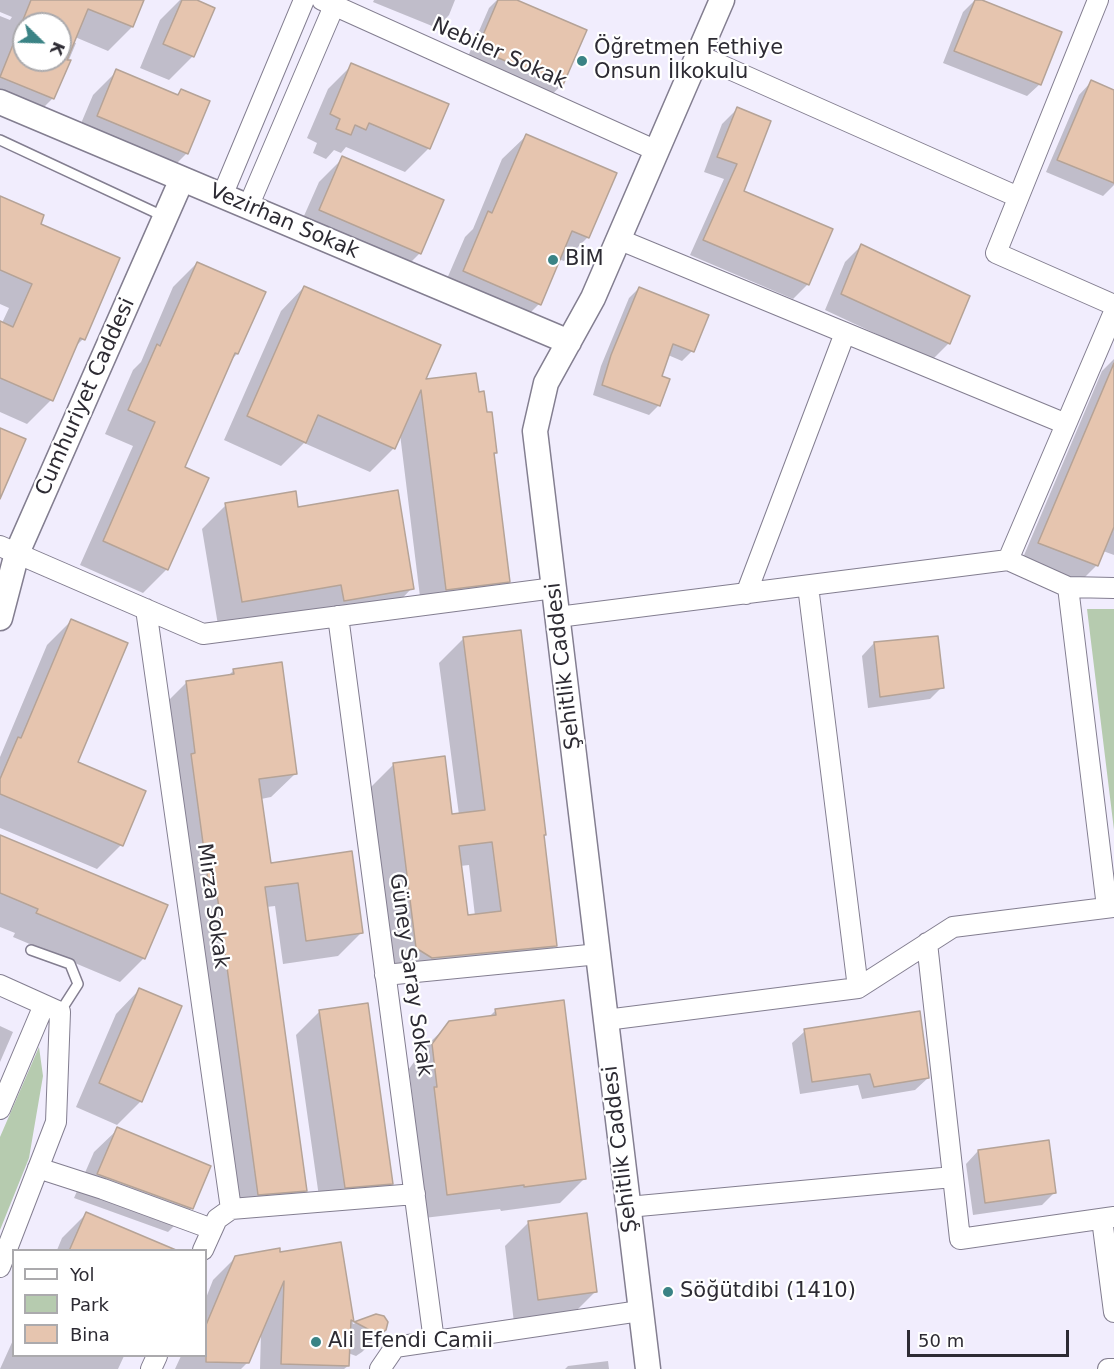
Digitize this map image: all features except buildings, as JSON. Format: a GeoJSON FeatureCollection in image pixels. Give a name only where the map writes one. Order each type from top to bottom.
{"type":"FeatureCollection","features":[{"type":"Feature","properties":{"kind":"street"},"geometry":{"type":"LineString","coordinates":[[222,196],[304,0]]}},
{"type":"Feature","properties":{"kind":"street","name":"Şehitlik Caddesi"},"geometry":{"type":"LineString","coordinates":[[648,1369],[535,432],[546,383],[593,298],[722,0]]}},
{"type":"Feature","properties":{"kind":"street"},"geometry":{"type":"LineString","coordinates":[[1098,0],[996,253],[1114,305]]}},
{"type":"Feature","properties":{"kind":"street"},"geometry":{"type":"LineString","coordinates":[[248,207],[328,3]]}},
{"type":"Feature","properties":{"kind":"street","name":"Nebiler Sokak"},"geometry":{"type":"LineString","coordinates":[[328,3],[657,151]]}},
{"type":"Feature","properties":{"kind":"street"},"geometry":{"type":"LineString","coordinates":[[698,55],[1018,197]]}},
{"type":"Feature","properties":{"kind":"street","name":"Vezirhan Sokak"},"geometry":{"type":"LineString","coordinates":[[0,102],[569,342]]}},
{"type":"Feature","properties":{"kind":"street","name":"Cumhuriyet Caddesi"},"geometry":{"type":"LineString","coordinates":[[0,618],[8,550],[182,179]]}},
{"type":"Feature","properties":{"kind":"street"},"geometry":{"type":"LineString","coordinates":[[618,239],[1066,424]]}},
{"type":"Feature","properties":{"kind":"street"},"geometry":{"type":"LineString","coordinates":[[1008,560],[1114,312]]}},
{"type":"Feature","properties":{"kind":"street"},"geometry":{"type":"LineString","coordinates":[[746,594],[845,333]]}},
{"type":"Feature","properties":{"kind":"street"},"geometry":{"type":"LineString","coordinates":[[8,550],[203,634],[554,588]]}},
{"type":"Feature","properties":{"kind":"street"},"geometry":{"type":"LineString","coordinates":[[558,617],[1008,560],[1068,587],[1114,588]]}},
{"type":"Feature","properties":{"kind":"street"},"geometry":{"type":"LineString","coordinates":[[807,586],[858,988]]}},
{"type":"Feature","properties":{"kind":"street"},"geometry":{"type":"LineString","coordinates":[[606,1020],[858,988],[953,927],[1111,907],[1068,587]]}},
{"type":"Feature","properties":{"kind":"street","name":"Mirza Sokak"},"geometry":{"type":"LineString","coordinates":[[146,609],[231,1209]]}},
{"type":"Feature","properties":{"kind":"street","name":"Güney Saray Sokak"},"geometry":{"type":"LineString","coordinates":[[338,616],[434,1341]]}},
{"type":"Feature","properties":{"kind":"street"},"geometry":{"type":"LineString","coordinates":[[927,943],[960,1239],[1108,1218],[1114,1312]]}},
{"type":"Feature","properties":{"kind":"street"},"geometry":{"type":"LineString","coordinates":[[385,975],[599,954]]}},
{"type":"Feature","properties":{"kind":"street"},"geometry":{"type":"LineString","coordinates":[[0,985],[52,1008]]}},
{"type":"Feature","properties":{"kind":"street"},"geometry":{"type":"LineString","coordinates":[[0,1109],[52,1008]]}},
{"type":"Feature","properties":{"kind":"street"},"geometry":{"type":"LineString","coordinates":[[0,1267],[56,1122],[52,1008]]}},
{"type":"Feature","properties":{"kind":"street"},"geometry":{"type":"LineString","coordinates":[[38,1168],[212,1229]]}},
{"type":"Feature","properties":{"kind":"street"},"geometry":{"type":"LineString","coordinates":[[628,1207],[953,1176]]}},
{"type":"Feature","properties":{"kind":"street"},"geometry":{"type":"LineString","coordinates":[[204,1249],[217,1219],[231,1209],[414,1194]]}},
{"type":"Feature","properties":{"kind":"street"},"geometry":{"type":"LineString","coordinates":[[380,1369],[395,1347],[640,1311]]}},
{"type":"Feature","properties":{"kind":"street"},"geometry":{"type":"LineString","coordinates":[[1108,1369],[1114,1368]]}},
{"type":"Feature","properties":{"kind":"lane"},"geometry":{"type":"LineString","coordinates":[[0,140],[165,218]]}},
{"type":"Feature","properties":{"kind":"lane"},"geometry":{"type":"LineString","coordinates":[[31,950],[70,964],[78,984],[52,1008]]}},
{"type":"Feature","properties":{"kind":"green space"},"geometry":{"type":"Polygon","coordinates":[[[1087,609],[1114,609],[1114,830],[1087,609]]]}},
{"type":"Feature","properties":{"kind":"green space"},"geometry":{"type":"Polygon","coordinates":[[[39,1047],[43,1076],[29,1158],[0,1230],[0,1137],[39,1047]]]}},
{"type":"Feature","properties":{"kind":"place","name":"Öğretmen Fethiye Onsun İlkokulu"},"geometry":{"type":"Point","coordinates":[582,61]}},
{"type":"Feature","properties":{"kind":"place","name":"BİM"},"geometry":{"type":"Point","coordinates":[553,260]}},
{"type":"Feature","properties":{"kind":"place","name":"Söğütdibi (1410)"},"geometry":{"type":"Point","coordinates":[668,1292]}},
{"type":"Feature","properties":{"kind":"place","name":"Ali Efendi Camii"},"geometry":{"type":"Point","coordinates":[316,1342]}}]}
